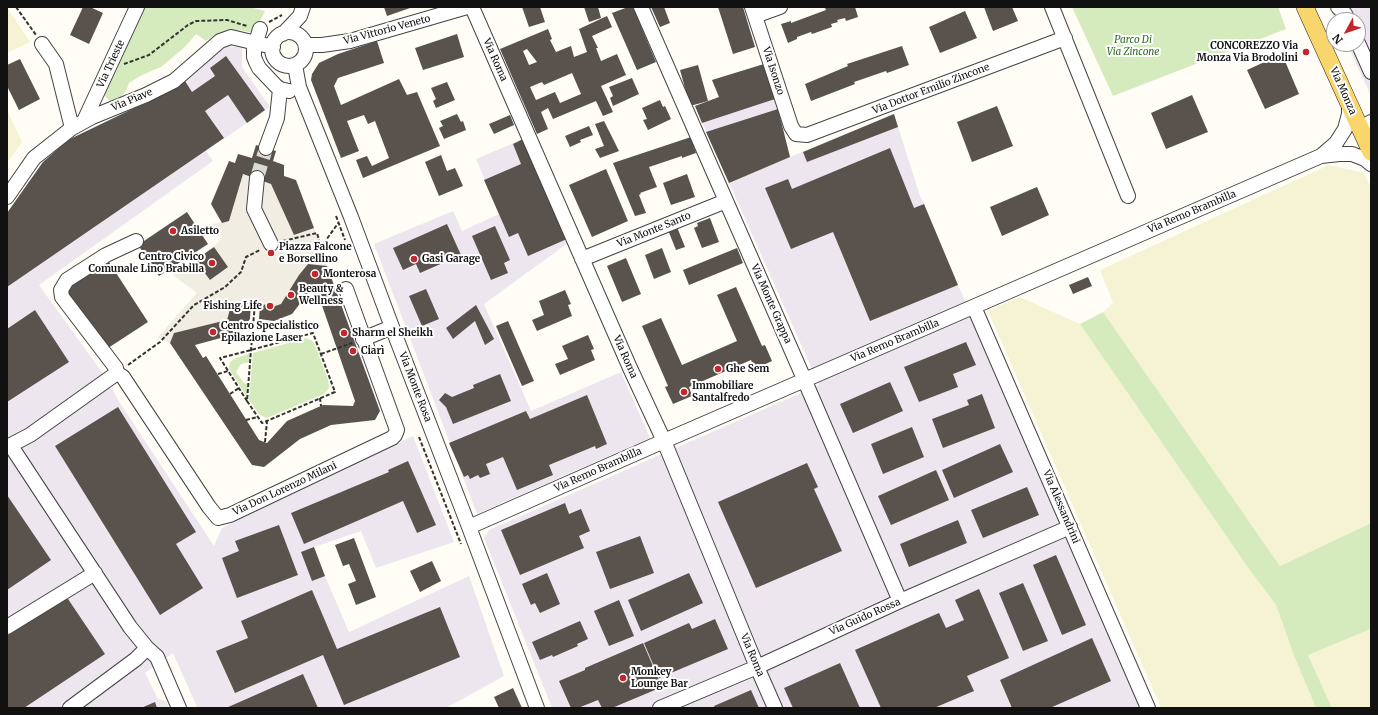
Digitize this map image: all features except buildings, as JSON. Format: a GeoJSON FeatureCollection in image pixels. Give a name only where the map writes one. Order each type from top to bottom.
{"type":"FeatureCollection","features":[{"type":"Feature","properties":{"kind":"main road","name":"Via Monza"},"geometry":{"type":"LineString","coordinates":[[1305,7],[1349,103],[1365,125],[1371,152]]}},
{"type":"Feature","properties":{"kind":"street","name":"Via Trieste"},"geometry":{"type":"LineString","coordinates":[[78,124],[109,69],[137,7]]}},
{"type":"Feature","properties":{"kind":"street"},"geometry":{"type":"LineString","coordinates":[[283,34],[288,33],[299,36],[306,45],[305,55],[299,63],[295,65],[284,65],[279,62],[275,58],[273,47],[276,39],[283,34],[300,16],[302,7]]}},
{"type":"Feature","properties":{"kind":"street","name":"Via Vittorio Veneto"},"geometry":{"type":"LineString","coordinates":[[306,45],[350,41],[467,7]]}},
{"type":"Feature","properties":{"kind":"street","name":"Via Roma"},"geometry":{"type":"LineString","coordinates":[[472,7],[630,368],[664,441],[775,708]]}},
{"type":"Feature","properties":{"kind":"street","name":"Via Monte Grappa"},"geometry":{"type":"LineString","coordinates":[[641,7],[900,601]]}},
{"type":"Feature","properties":{"kind":"street"},"geometry":{"type":"LineString","coordinates":[[754,12],[780,7]]}},
{"type":"Feature","properties":{"kind":"street"},"geometry":{"type":"LineString","coordinates":[[1052,7],[1128,196]]}},
{"type":"Feature","properties":{"kind":"street","name":"Via Isonzo"},"geometry":{"type":"LineString","coordinates":[[754,12],[791,126],[796,134]]}},
{"type":"Feature","properties":{"kind":"street"},"geometry":{"type":"LineString","coordinates":[[258,36],[254,53],[256,62],[262,71],[284,90],[277,118],[266,148]]}},
{"type":"Feature","properties":{"kind":"street","name":"Via Piave"},"geometry":{"type":"LineString","coordinates":[[7,197],[34,158],[78,124],[146,95],[174,81],[220,41],[231,37],[258,36],[273,47]]}},
{"type":"Feature","properties":{"kind":"street","name":"Via Dottor Emilio Zincone"},"geometry":{"type":"LineString","coordinates":[[796,134],[808,135],[1065,38]]}},
{"type":"Feature","properties":{"kind":"street"},"geometry":{"type":"LineString","coordinates":[[42,44],[56,64],[78,124]]}},
{"type":"Feature","properties":{"kind":"street"},"geometry":{"type":"LineString","coordinates":[[1362,52],[1371,72]]}},
{"type":"Feature","properties":{"kind":"street","name":"Via Monte Rosa"},"geometry":{"type":"LineString","coordinates":[[295,65],[300,87],[351,217],[537,708]]}},
{"type":"Feature","properties":{"kind":"street","name":"Via Remo Brambilla"},"geometry":{"type":"LineString","coordinates":[[1321,156],[1336,143],[1345,129],[1349,114],[1349,103]]}},
{"type":"Feature","properties":{"kind":"street","name":"Via Remo Brambilla"},"geometry":{"type":"LineString","coordinates":[[469,527],[1321,156],[1352,154],[1365,159],[1371,164]]}},
{"type":"Feature","properties":{"kind":"street"},"geometry":{"type":"LineString","coordinates":[[256,178],[254,209],[271,244]]}},
{"type":"Feature","properties":{"kind":"street","name":"Via Monte Santo"},"geometry":{"type":"LineString","coordinates":[[582,258],[726,201]]}},
{"type":"Feature","properties":{"kind":"street"},"geometry":{"type":"LineString","coordinates":[[136,242],[106,255],[67,280],[61,290],[62,297],[120,375],[30,435],[9,446],[130,627],[147,648],[157,657],[161,668],[168,679],[179,708]]}},
{"type":"Feature","properties":{"kind":"street"},"geometry":{"type":"LineString","coordinates":[[346,289],[360,340],[392,327]]}},
{"type":"Feature","properties":{"kind":"street","name":"Via Alessandrini"},"geometry":{"type":"LineString","coordinates":[[974,306],[1148,708]]}},
{"type":"Feature","properties":{"kind":"street","name":"Via Don Lorenzo Milani"},"geometry":{"type":"LineString","coordinates":[[120,375],[209,507],[218,518],[230,515],[392,438],[395,435],[397,430],[360,340]]}},
{"type":"Feature","properties":{"kind":"street","name":"Via Guido Rossa"},"geometry":{"type":"LineString","coordinates":[[660,708],[1070,527]]}},
{"type":"Feature","properties":{"kind":"street"},"geometry":{"type":"LineString","coordinates":[[7,627],[95,573]]}},
{"type":"Feature","properties":{"kind":"street"},"geometry":{"type":"LineString","coordinates":[[70,708],[136,659],[147,648]]}},
{"type":"Feature","properties":{"kind":"path"},"geometry":{"type":"LineString","coordinates":[[16,7],[42,44]]}},
{"type":"Feature","properties":{"kind":"path"},"geometry":{"type":"LineString","coordinates":[[109,69],[149,55],[188,25],[196,21],[227,20],[258,36],[276,17],[288,14]]}},
{"type":"Feature","properties":{"kind":"path"},"geometry":{"type":"LineString","coordinates":[[133,361],[160,342],[194,305],[225,287],[241,272],[246,258],[271,244],[316,233],[321,247],[338,223],[351,217]]}},
{"type":"Feature","properties":{"kind":"path"},"geometry":{"type":"LineString","coordinates":[[247,401],[220,358],[251,350],[313,333],[335,392],[262,423],[247,401],[251,350],[255,303]]}},
{"type":"Feature","properties":{"kind":"path"},"geometry":{"type":"LineString","coordinates":[[321,354],[360,340]]}},
{"type":"Feature","properties":{"kind":"path"},"geometry":{"type":"LineString","coordinates":[[218,374],[228,371]]}},
{"type":"Feature","properties":{"kind":"path"},"geometry":{"type":"LineString","coordinates":[[230,394],[238,388]]}},
{"type":"Feature","properties":{"kind":"path"},"geometry":{"type":"LineString","coordinates":[[320,398],[321,406]]}},
{"type":"Feature","properties":{"kind":"path"},"geometry":{"type":"LineString","coordinates":[[246,420],[258,417]]}},
{"type":"Feature","properties":{"kind":"path"},"geometry":{"type":"LineString","coordinates":[[265,442],[267,421]]}},
{"type":"Feature","properties":{"kind":"shaded area"},"geometry":{"type":"Polygon","coordinates":[[[7,7],[30,42],[7,53],[7,7]]]}},
{"type":"Feature","properties":{"kind":"shaded area"},"geometry":{"type":"Polygon","coordinates":[[[1330,7],[1371,7],[1371,96],[1351,52],[1366,52],[1366,12],[1332,12],[1330,7]]]}},
{"type":"Feature","properties":{"kind":"shaded area"},"geometry":{"type":"Polygon","coordinates":[[[226,46],[242,47],[242,67],[270,107],[206,151],[213,161],[39,285],[104,375],[120,403],[214,546],[222,528],[413,436],[454,542],[376,568],[361,531],[314,547],[349,632],[469,576],[504,676],[446,708],[196,708],[197,707],[173,653],[145,673],[158,699],[166,701],[169,708],[7,708],[7,213],[43,162],[68,140],[149,101],[184,81],[226,46]]]}},
{"type":"Feature","properties":{"kind":"shaded area"},"geometry":{"type":"Polygon","coordinates":[[[764,64],[778,109],[790,157],[894,114],[920,196],[958,285],[1147,708],[552,708],[484,538],[489,530],[819,385],[695,106],[719,97],[712,80],[764,64]]]}},
{"type":"Feature","properties":{"kind":"shaded area"},"geometry":{"type":"Polygon","coordinates":[[[7,110],[22,142],[7,163],[7,110]]]}},
{"type":"Feature","properties":{"kind":"shaded area"},"geometry":{"type":"Polygon","coordinates":[[[523,139],[568,243],[484,304],[531,411],[621,372],[650,438],[477,514],[374,244],[453,211],[462,231],[499,214],[476,159],[523,139]]]}},
{"type":"Feature","properties":{"kind":"shaded area"},"geometry":{"type":"Polygon","coordinates":[[[1329,165],[1364,173],[1371,188],[1371,523],[1280,566],[1103,312],[1113,303],[1100,270],[1329,165]]]}},
{"type":"Feature","properties":{"kind":"shaded area","name":"Piazza Falcone e Borsellino"},"geometry":{"type":"Polygon","coordinates":[[[243,174],[271,184],[294,235],[314,228],[327,266],[308,264],[299,275],[281,304],[275,306],[251,302],[232,302],[227,320],[174,333],[170,343],[157,338],[197,293],[173,275],[195,260],[210,280],[228,267],[214,247],[222,237],[212,224],[229,221],[243,174]]]}},
{"type":"Feature","properties":{"kind":"shaded area"},"geometry":{"type":"Polygon","coordinates":[[[1020,297],[1080,324],[1249,569],[1276,605],[1295,658],[1316,708],[1161,708],[988,311],[1020,297]]]}},
{"type":"Feature","properties":{"kind":"shaded area"},"geometry":{"type":"Polygon","coordinates":[[[1371,629],[1371,708],[1332,708],[1308,655],[1371,629]]]}},
{"type":"Feature","properties":{"kind":"green space"},"geometry":{"type":"Polygon","coordinates":[[[144,7],[249,7],[265,11],[254,33],[239,30],[216,34],[206,41],[196,34],[185,47],[161,67],[142,75],[129,83],[126,91],[116,102],[110,101],[104,95],[105,88],[109,84],[144,7]]]}},
{"type":"Feature","properties":{"kind":"green space","name":"Parco Di Via Zincone"},"geometry":{"type":"Polygon","coordinates":[[[1072,7],[1278,7],[1286,29],[1113,96],[1072,7]]]}},
{"type":"Feature","properties":{"kind":"green space"},"geometry":{"type":"Polygon","coordinates":[[[1103,312],[1280,566],[1371,523],[1371,629],[1308,655],[1332,708],[1316,708],[1295,658],[1276,605],[1249,569],[1080,324],[1103,312]]]}},
{"type":"Feature","properties":{"kind":"green space"},"geometry":{"type":"Polygon","coordinates":[[[306,338],[314,343],[328,379],[329,388],[324,394],[267,418],[262,416],[249,400],[253,353],[306,338]]]}},
{"type":"Feature","properties":{"kind":"green space"},"geometry":{"type":"Polygon","coordinates":[[[251,353],[250,362],[241,364],[236,372],[245,384],[249,383],[247,397],[229,367],[230,362],[234,359],[251,353]]]}},
{"type":"Feature","properties":{"kind":"tunnel"},"geometry":{"type":"LineString","coordinates":[[257,178],[266,148]]}},
{"type":"Feature","properties":{"kind":"place","name":"CONCOREZZO Via Monza Via Brodolini"},"geometry":{"type":"Point","coordinates":[1306,52]}},
{"type":"Feature","properties":{"kind":"place","name":"Asiletto"},"geometry":{"type":"Point","coordinates":[173,231]}},
{"type":"Feature","properties":{"kind":"place","name":"Piazza Falcone e Borsellino"},"geometry":{"type":"Point","coordinates":[271,253]}},
{"type":"Feature","properties":{"kind":"place","name":"Gasi Garage"},"geometry":{"type":"Point","coordinates":[414,259]}},
{"type":"Feature","properties":{"kind":"place","name":"Centro Civico Comunale Lino Brabilla"},"geometry":{"type":"Point","coordinates":[212,263]}},
{"type":"Feature","properties":{"kind":"place","name":"Monterosa"},"geometry":{"type":"Point","coordinates":[315,274]}},
{"type":"Feature","properties":{"kind":"place","name":"Beauty & Wellness"},"geometry":{"type":"Point","coordinates":[291,295]}},
{"type":"Feature","properties":{"kind":"place","name":"Fishing Life"},"geometry":{"type":"Point","coordinates":[270,306]}},
{"type":"Feature","properties":{"kind":"place","name":"Centro Specialistico Epilazione Laser"},"geometry":{"type":"Point","coordinates":[213,332]}},
{"type":"Feature","properties":{"kind":"place","name":"Sharm el Sheikh"},"geometry":{"type":"Point","coordinates":[344,333]}},
{"type":"Feature","properties":{"kind":"place","name":"Ciarì"},"geometry":{"type":"Point","coordinates":[353,351]}},
{"type":"Feature","properties":{"kind":"place","name":"Ghe Sem"},"geometry":{"type":"Point","coordinates":[718,369]}},
{"type":"Feature","properties":{"kind":"place","name":"Immobiliare Santalfredo"},"geometry":{"type":"Point","coordinates":[684,392]}},
{"type":"Feature","properties":{"kind":"place","name":"Monkey Lounge Bar"},"geometry":{"type":"Point","coordinates":[623,678]}}]}
